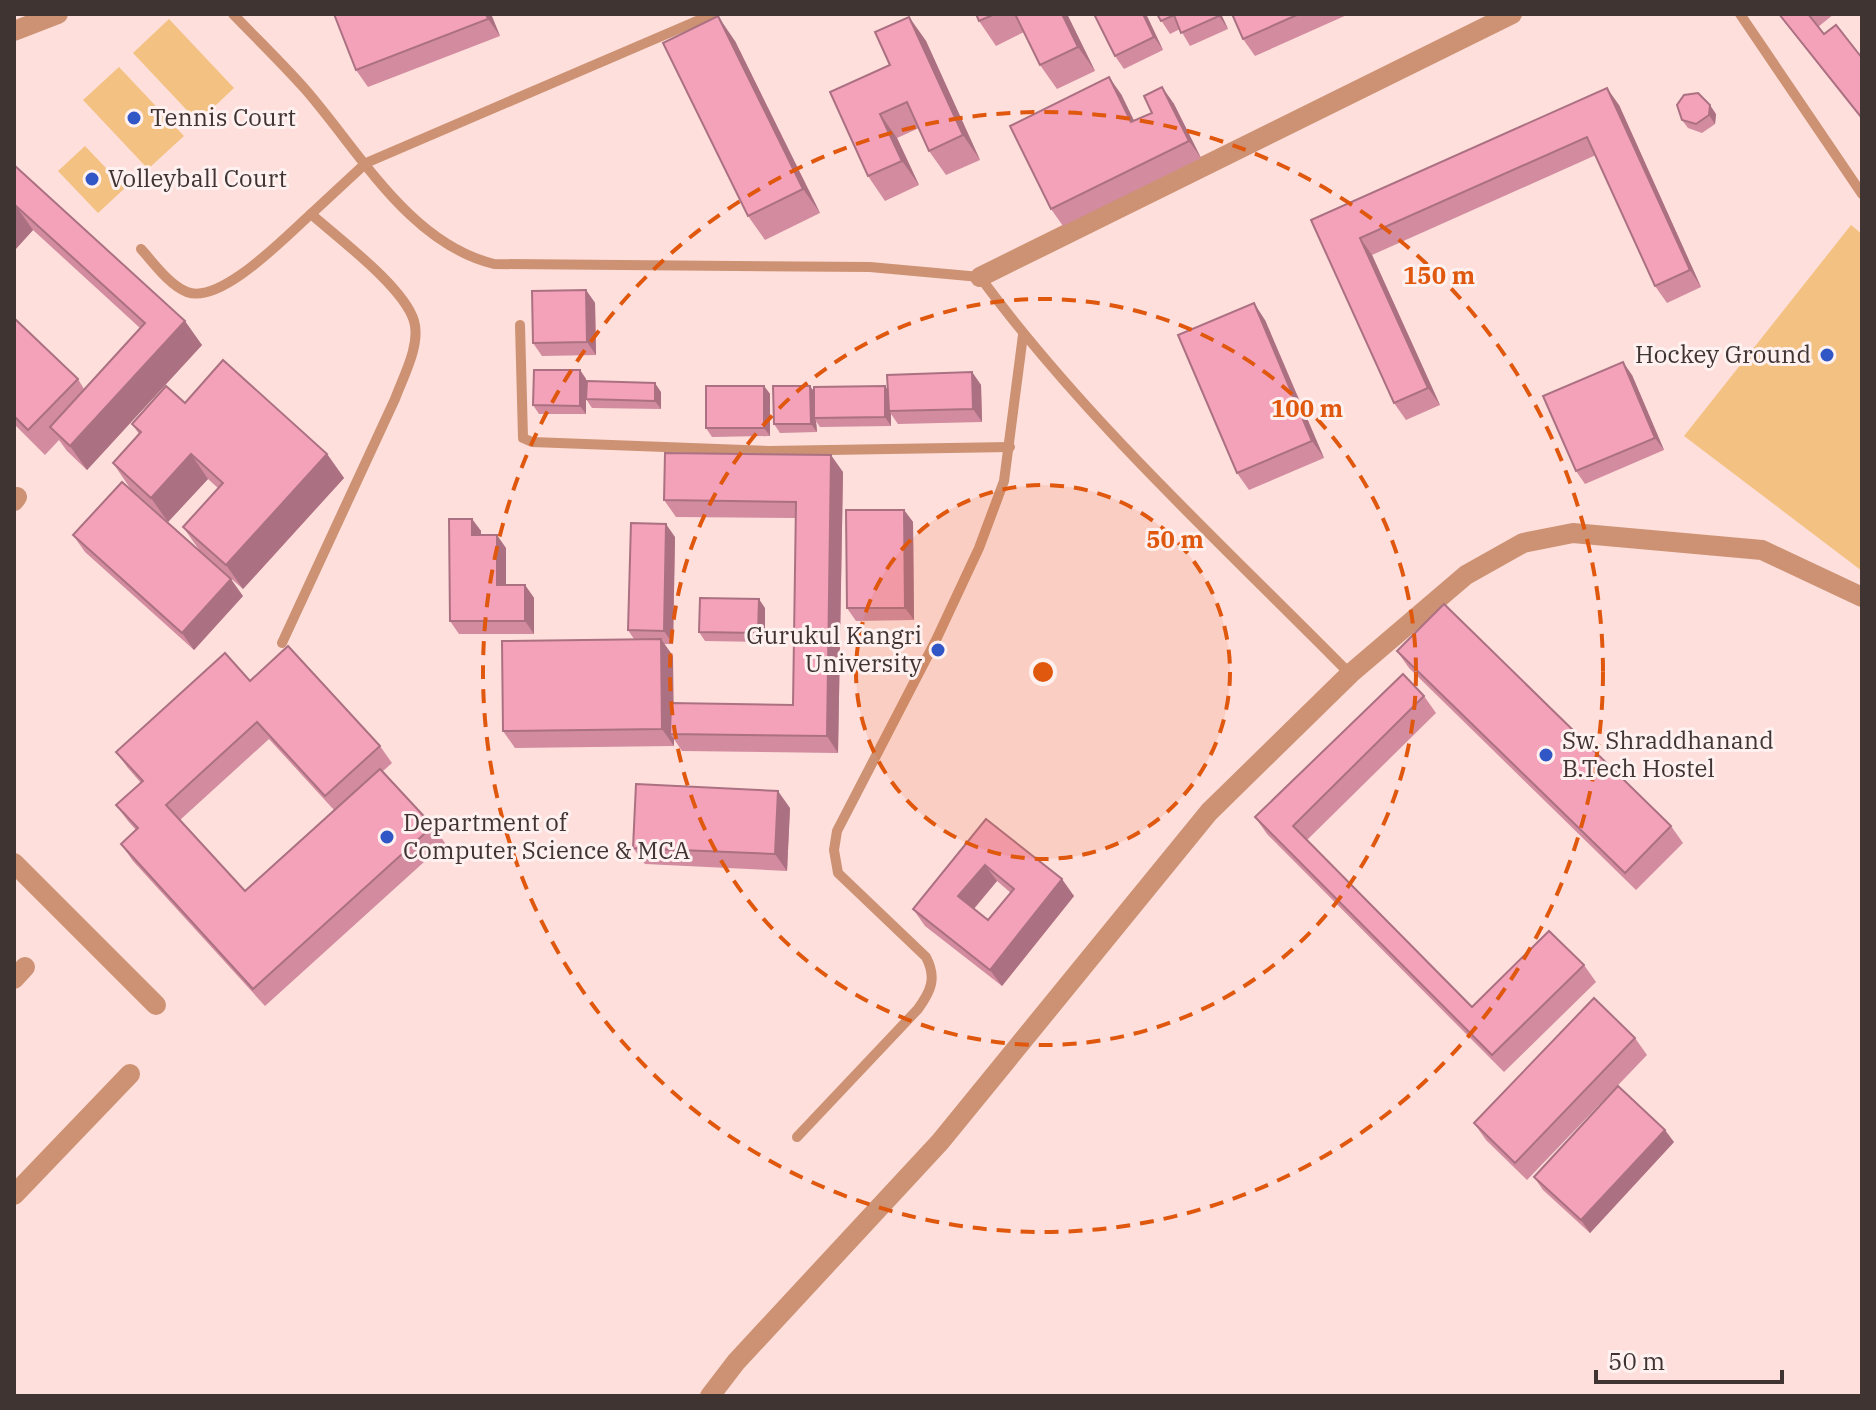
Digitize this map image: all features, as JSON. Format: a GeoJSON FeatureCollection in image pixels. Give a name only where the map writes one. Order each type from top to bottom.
{"type":"FeatureCollection","features":[{"type":"Feature","properties":{"kind":"street"},"geometry":{"type":"LineString","coordinates":[[14,31],[58,14]]}},
{"type":"Feature","properties":{"kind":"street"},"geometry":{"type":"LineString","coordinates":[[980,277],[1512,14]]}},
{"type":"Feature","properties":{"kind":"street"},"geometry":{"type":"LineString","coordinates":[[710,1396],[746,1351],[940,1142],[1209,812],[1350,674],[1466,575],[1523,543],[1573,533],[1762,550],[1862,597]]}},
{"type":"Feature","properties":{"kind":"street"},"geometry":{"type":"LineString","coordinates":[[14,863],[156,1005]]}},
{"type":"Feature","properties":{"kind":"street"},"geometry":{"type":"LineString","coordinates":[[14,1195],[21,1173],[130,1074]]}},
{"type":"Feature","properties":{"kind":"lane"},"geometry":{"type":"LineString","coordinates":[[233,14],[304,87],[416,221],[439,242],[471,259],[494,264],[870,267],[980,277],[1023,335],[1168,490],[1350,674]]}},
{"type":"Feature","properties":{"kind":"lane"},"geometry":{"type":"LineString","coordinates":[[141,249],[187,292],[207,294],[245,271],[366,163],[713,14]]}},
{"type":"Feature","properties":{"kind":"lane"},"geometry":{"type":"LineString","coordinates":[[1740,14],[1862,194]]}},
{"type":"Feature","properties":{"kind":"lane"},"geometry":{"type":"LineString","coordinates":[[282,643],[395,399],[414,339],[414,321],[390,286],[311,214]]}},
{"type":"Feature","properties":{"kind":"lane"},"geometry":{"type":"LineString","coordinates":[[520,325],[523,438],[532,442],[769,451],[1010,447]]}},
{"type":"Feature","properties":{"kind":"lane"},"geometry":{"type":"LineString","coordinates":[[797,1137],[918,1009],[932,983],[932,969],[926,957],[838,873],[834,850],[837,831],[936,640],[979,548],[1004,481],[1023,335]]}},
{"type":"Feature","properties":{"kind":"shaded area","name":"Tennis Court"},"geometry":{"type":"Polygon","coordinates":[[[169,19],[234,88],[198,122],[133,53],[169,19]]]}},
{"type":"Feature","properties":{"kind":"shaded area","name":"Tennis Court"},"geometry":{"type":"Polygon","coordinates":[[[119,67],[184,136],[148,169],[83,100],[119,67]]]}},
{"type":"Feature","properties":{"kind":"shaded area","name":"Volleyball Court"},"geometry":{"type":"Polygon","coordinates":[[[85,146],[125,188],[98,213],[58,171],[85,146]]]}},
{"type":"Feature","properties":{"kind":"shaded area"},"geometry":{"type":"Polygon","coordinates":[[[1851,225],[1862,234],[1862,571],[1684,436],[1851,225]]]}},
{"type":"Feature","properties":{"kind":"building"},"geometry":{"type":"Polygon","coordinates":[[[334,14],[486,14],[488,19],[356,70],[334,14]]]}},
{"type":"Feature","properties":{"kind":"building"},"geometry":{"type":"Polygon","coordinates":[[[976,14],[995,14],[979,21],[976,14]]]}},
{"type":"Feature","properties":{"kind":"building"},"geometry":{"type":"Polygon","coordinates":[[[1015,14],[1062,14],[1078,47],[1040,65],[1015,14]]]}},
{"type":"Feature","properties":{"kind":"building"},"geometry":{"type":"Polygon","coordinates":[[[1094,14],[1143,14],[1154,37],[1115,56],[1094,14]]]}},
{"type":"Feature","properties":{"kind":"building"},"geometry":{"type":"Polygon","coordinates":[[[1157,14],[1219,16],[1181,33],[1174,15],[1161,21],[1157,14]]]}},
{"type":"Feature","properties":{"kind":"building"},"geometry":{"type":"Polygon","coordinates":[[[1232,14],[1299,14],[1243,39],[1232,14]]]}},
{"type":"Feature","properties":{"kind":"building"},"geometry":{"type":"Polygon","coordinates":[[[1779,14],[1808,14],[1824,34],[1836,25],[1862,58],[1862,118],[1779,14]]]}},
{"type":"Feature","properties":{"kind":"building"},"geometry":{"type":"Polygon","coordinates":[[[718,16],[803,189],[748,216],[663,43],[718,16]]]}},
{"type":"Feature","properties":{"kind":"building"},"geometry":{"type":"Polygon","coordinates":[[[909,17],[963,135],[929,151],[907,102],[880,114],[902,161],[868,176],[830,92],[890,65],[875,32],[909,17]]]}},
{"type":"Feature","properties":{"kind":"building"},"geometry":{"type":"Polygon","coordinates":[[[1109,77],[1131,122],[1152,113],[1144,96],[1162,87],[1189,141],[1051,209],[1010,126],[1109,77]]]}},
{"type":"Feature","properties":{"kind":"building"},"geometry":{"type":"Polygon","coordinates":[[[1607,88],[1690,270],[1655,286],[1587,137],[1360,238],[1428,388],[1394,403],[1311,220],[1607,88]]]}},
{"type":"Feature","properties":{"kind":"building"},"geometry":{"type":"Polygon","coordinates":[[[1698,93],[1710,105],[1709,115],[1696,124],[1682,120],[1677,105],[1684,95],[1698,93]]]}},
{"type":"Feature","properties":{"kind":"building"},"geometry":{"type":"Polygon","coordinates":[[[14,165],[185,321],[70,446],[50,427],[145,323],[16,206],[14,209],[14,165]]]}},
{"type":"Feature","properties":{"kind":"building"},"geometry":{"type":"Polygon","coordinates":[[[586,290],[587,342],[533,343],[532,291],[586,290]]]}},
{"type":"Feature","properties":{"kind":"building"},"geometry":{"type":"Polygon","coordinates":[[[1254,303],[1312,441],[1237,473],[1178,335],[1254,303]]]}},
{"type":"Feature","properties":{"kind":"building"},"geometry":{"type":"Polygon","coordinates":[[[14,318],[78,379],[28,430],[14,416],[14,318]]]}},
{"type":"Feature","properties":{"kind":"building"},"geometry":{"type":"Polygon","coordinates":[[[223,360],[327,454],[226,565],[183,527],[223,483],[191,454],[151,498],[113,463],[141,432],[132,424],[166,386],[185,403],[223,360]]]}},
{"type":"Feature","properties":{"kind":"building"},"geometry":{"type":"Polygon","coordinates":[[[1623,362],[1655,438],[1576,471],[1543,396],[1623,362]]]}},
{"type":"Feature","properties":{"kind":"building"},"geometry":{"type":"Polygon","coordinates":[[[534,370],[580,370],[580,406],[533,405],[534,370]]]}},
{"type":"Feature","properties":{"kind":"building"},"geometry":{"type":"Polygon","coordinates":[[[972,372],[973,409],[889,411],[887,375],[972,372]]]}},
{"type":"Feature","properties":{"kind":"building"},"geometry":{"type":"Polygon","coordinates":[[[587,381],[655,383],[655,401],[586,399],[587,381]]]}},
{"type":"Feature","properties":{"kind":"building"},"geometry":{"type":"Polygon","coordinates":[[[706,386],[764,386],[764,428],[706,428],[706,386]]]}},
{"type":"Feature","properties":{"kind":"building"},"geometry":{"type":"Polygon","coordinates":[[[773,386],[810,386],[811,424],[774,424],[773,386]]]}},
{"type":"Feature","properties":{"kind":"building"},"geometry":{"type":"Polygon","coordinates":[[[885,386],[885,417],[814,418],[814,387],[885,386]]]}},
{"type":"Feature","properties":{"kind":"building"},"geometry":{"type":"Polygon","coordinates":[[[665,453],[831,455],[827,736],[670,734],[671,703],[793,705],[796,502],[664,500],[665,453]]]}},
{"type":"Feature","properties":{"kind":"building"},"geometry":{"type":"Polygon","coordinates":[[[122,482],[231,579],[182,633],[73,535],[122,482]]]}},
{"type":"Feature","properties":{"kind":"building"},"geometry":{"type":"Polygon","coordinates":[[[846,510],[904,510],[905,608],[847,608],[846,510]]]}},
{"type":"Feature","properties":{"kind":"building"},"geometry":{"type":"Polygon","coordinates":[[[449,519],[472,519],[472,535],[497,535],[497,585],[525,585],[525,621],[450,621],[449,519]]]}},
{"type":"Feature","properties":{"kind":"building"},"geometry":{"type":"Polygon","coordinates":[[[631,523],[666,524],[664,631],[628,630],[631,523]]]}},
{"type":"Feature","properties":{"kind":"building"},"geometry":{"type":"Polygon","coordinates":[[[700,598],[759,599],[758,633],[699,632],[700,598]]]}},
{"type":"Feature","properties":{"kind":"building","name":"Sw. Shraddhanand B.Tech Hostel"},"geometry":{"type":"Polygon","coordinates":[[[1444,604],[1671,826],[1625,873],[1397,651],[1444,604]]]}},
{"type":"Feature","properties":{"kind":"building"},"geometry":{"type":"Polygon","coordinates":[[[661,639],[662,729],[503,731],[502,641],[661,639]]]}},
{"type":"Feature","properties":{"kind":"building","name":"Department of Computer Science & MCA"},"geometry":{"type":"Polygon","coordinates":[[[288,646],[380,746],[325,796],[257,722],[166,805],[245,891],[380,769],[433,826],[253,989],[121,844],[138,828],[116,805],[143,781],[116,752],[225,653],[250,681],[288,646]]]}},
{"type":"Feature","properties":{"kind":"building"},"geometry":{"type":"Polygon","coordinates":[[[1403,674],[1424,696],[1293,826],[1472,1007],[1549,931],[1584,965],[1492,1055],[1255,817],[1403,674]]]}},
{"type":"Feature","properties":{"kind":"building"},"geometry":{"type":"Polygon","coordinates":[[[636,784],[778,791],[775,854],[633,848],[636,784]]]}},
{"type":"Feature","properties":{"kind":"building"},"geometry":{"type":"Polygon","coordinates":[[[986,819],[1062,879],[990,970],[913,909],[986,819]],[[985,865],[958,896],[988,920],[1014,889],[985,865]]]}},
{"type":"Feature","properties":{"kind":"building"},"geometry":{"type":"Polygon","coordinates":[[[1594,998],[1635,1038],[1515,1163],[1474,1123],[1594,998]]]}},
{"type":"Feature","properties":{"kind":"building"},"geometry":{"type":"Polygon","coordinates":[[[1618,1086],[1665,1130],[1581,1220],[1534,1177],[1618,1086]]]}},
{"type":"Feature","properties":{"kind":"place","name":"Tennis Court"},"geometry":{"type":"Point","coordinates":[134,118]}},
{"type":"Feature","properties":{"kind":"place","name":"Volleyball Court"},"geometry":{"type":"Point","coordinates":[92,179]}},
{"type":"Feature","properties":{"kind":"place","name":"Hockey Ground"},"geometry":{"type":"Point","coordinates":[1827,355]}},
{"type":"Feature","properties":{"kind":"place","name":"Gurukul Kangri University"},"geometry":{"type":"Point","coordinates":[938,650]}},
{"type":"Feature","properties":{"kind":"place","name":"Sw. Shraddhanand B.Tech Hostel"},"geometry":{"type":"Point","coordinates":[1546,755]}},
{"type":"Feature","properties":{"kind":"place","name":"Department of Computer Science & MCA"},"geometry":{"type":"Point","coordinates":[387,837]}}]}
